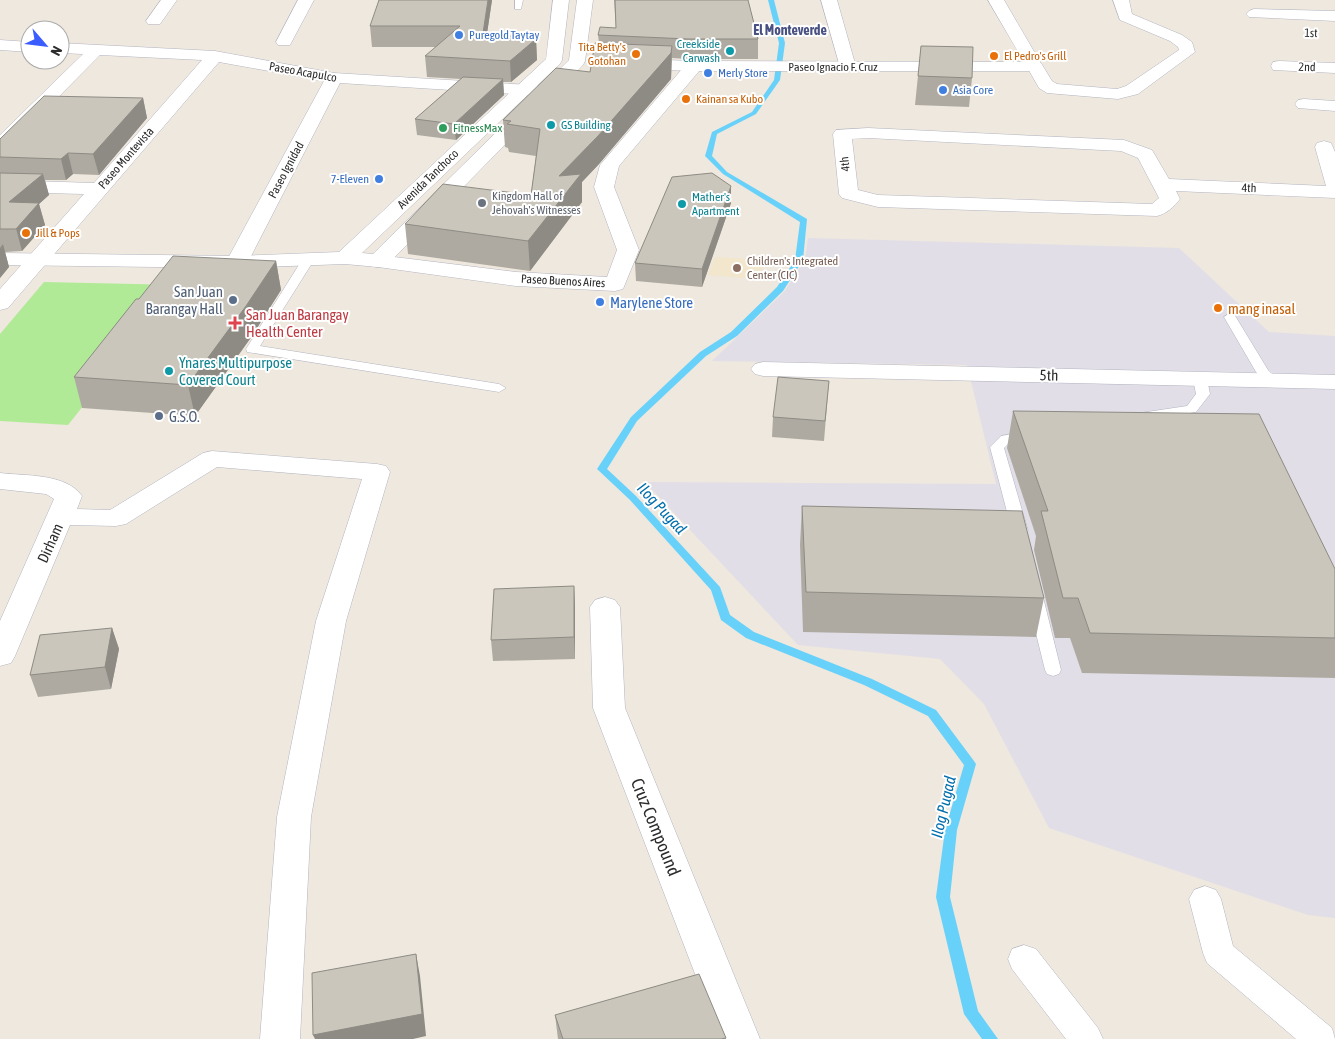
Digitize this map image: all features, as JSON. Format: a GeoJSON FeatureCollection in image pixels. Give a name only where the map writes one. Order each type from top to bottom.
{"type":"FeatureCollection","features":[{"type":"Feature","properties":{"kind":"street"},"geometry":{"type":"LineString","coordinates":[[154,21],[170,0]]}},
{"type":"Feature","properties":{"kind":"street"},"geometry":{"type":"LineString","coordinates":[[284,42],[306,0]]}},
{"type":"Feature","properties":{"kind":"street"},"geometry":{"type":"LineString","coordinates":[[561,0],[554,60],[596,62]]}},
{"type":"Feature","properties":{"kind":"street"},"geometry":{"type":"LineString","coordinates":[[577,61],[585,0]]}},
{"type":"Feature","properties":{"kind":"street"},"geometry":{"type":"LineString","coordinates":[[829,0],[848,67]]}},
{"type":"Feature","properties":{"kind":"street"},"geometry":{"type":"LineString","coordinates":[[996,0],[1045,84],[1053,89],[1118,94],[1132,90],[1187,52],[1186,45],[1176,38],[1125,17],[1121,0]]}},
{"type":"Feature","properties":{"kind":"street"},"geometry":{"type":"LineString","coordinates":[[1254,14],[1335,16]]}},
{"type":"Feature","properties":{"kind":"street"},"geometry":{"type":"LineString","coordinates":[[0,45],[20,46]]}},
{"type":"Feature","properties":{"kind":"street","name":"Paseo Acapulco"},"geometry":{"type":"LineString","coordinates":[[70,49],[215,56],[334,78],[546,91]]}},
{"type":"Feature","properties":{"kind":"street"},"geometry":{"type":"LineString","coordinates":[[0,145],[96,50]]}},
{"type":"Feature","properties":{"kind":"street","name":"Paseo Montevista"},"geometry":{"type":"LineString","coordinates":[[0,303],[215,56]]}},
{"type":"Feature","properties":{"kind":"street","name":"Avenida Tanchoco"},"geometry":{"type":"LineString","coordinates":[[345,258],[554,60]]}},
{"type":"Feature","properties":{"kind":"street","name":"Avenida Tanchoco"},"geometry":{"type":"LineString","coordinates":[[378,261],[577,61]]}},
{"type":"Feature","properties":{"kind":"street","name":"Paseo Ignacio F. Cruz"},"geometry":{"type":"LineString","coordinates":[[616,63],[757,67],[1036,67]]}},
{"type":"Feature","properties":{"kind":"street","name":"Paseo Buenos Aires"},"geometry":{"type":"LineString","coordinates":[[378,261],[516,279],[615,284],[628,250],[604,187],[610,165],[694,66]]}},
{"type":"Feature","properties":{"kind":"street","name":"2nd"},"geometry":{"type":"LineString","coordinates":[[1279,66],[1335,68]]}},
{"type":"Feature","properties":{"kind":"street","name":"Paseo Ignidad"},"geometry":{"type":"LineString","coordinates":[[237,262],[334,78]]}},
{"type":"Feature","properties":{"kind":"street"},"geometry":{"type":"LineString","coordinates":[[1304,104],[1335,106]]}},
{"type":"Feature","properties":{"kind":"street","name":"4th"},"geometry":{"type":"LineString","coordinates":[[868,133],[1124,146],[1145,154],[1164,185],[1170,199],[1157,210],[878,201],[849,194],[842,134],[868,133]]}},
{"type":"Feature","properties":{"kind":"street"},"geometry":{"type":"LineString","coordinates":[[1324,147],[1335,184]]}},
{"type":"Feature","properties":{"kind":"street","name":"4th"},"geometry":{"type":"LineString","coordinates":[[1164,185],[1335,192]]}},
{"type":"Feature","properties":{"kind":"street"},"geometry":{"type":"LineString","coordinates":[[0,186],[99,189]]}},
{"type":"Feature","properties":{"kind":"street"},"geometry":{"type":"LineString","coordinates":[[0,259],[237,262],[345,258],[378,261]]}},
{"type":"Feature","properties":{"kind":"street","name":"5th"},"geometry":{"type":"LineString","coordinates":[[763,369],[1335,382]]}},
{"type":"Feature","properties":{"kind":"street"},"geometry":{"type":"LineString","coordinates":[[61,517],[116,518],[212,459],[377,472],[332,621],[294,817],[280,1039]]}},
{"type":"Feature","properties":{"kind":"street","name":"Dirham"},"geometry":{"type":"LineString","coordinates":[[0,481],[53,487],[69,496],[0,656]]}},
{"type":"Feature","properties":{"kind":"street","name":"Cruz Compound"},"geometry":{"type":"LineString","coordinates":[[605,607],[609,708],[740,1039]]}},
{"type":"Feature","properties":{"kind":"street"},"geometry":{"type":"LineString","coordinates":[[1205,899],[1219,953],[1320,1039]]}},
{"type":"Feature","properties":{"kind":"street"},"geometry":{"type":"LineString","coordinates":[[1024,959],[1086,1039]]}},
{"type":"Feature","properties":{"kind":"lane"},"geometry":{"type":"LineString","coordinates":[[308,260],[252,349],[499,388]]}},
{"type":"Feature","properties":{"kind":"lane"},"geometry":{"type":"LineString","coordinates":[[1230,316],[1263,372],[1272,380]]}},
{"type":"Feature","properties":{"kind":"lane"},"geometry":{"type":"LineString","coordinates":[[1129,418],[1191,409],[1203,394],[1200,379]]}},
{"type":"Feature","properties":{"kind":"lane"},"geometry":{"type":"LineString","coordinates":[[1023,543],[997,447],[1006,439],[1044,433]]}},
{"type":"Feature","properties":{"kind":"lane"},"geometry":{"type":"LineString","coordinates":[[1032,582],[1053,670]]}},
{"type":"Feature","properties":{"kind":"shaded area"},"geometry":{"type":"Polygon","coordinates":[[[808,238],[1179,248],[1269,332],[1335,336],[1335,918],[1308,915],[1049,828],[984,704],[940,659],[798,645],[645,482],[996,484],[967,365],[712,361],[784,292],[805,260],[808,238]]]}},
{"type":"Feature","properties":{"kind":"shaded area","name":"Children's Integrated Center (CIC)"},"geometry":{"type":"Polygon","coordinates":[[[715,257],[767,260],[757,279],[708,275],[715,257]]]}},
{"type":"Feature","properties":{"kind":"green space"},"geometry":{"type":"Polygon","coordinates":[[[44,282],[179,285],[68,425],[0,421],[0,334],[44,282]]]}},
{"type":"Feature","properties":{"kind":"building"},"geometry":{"type":"Polygon","coordinates":[[[379,0],[488,0],[483,33],[536,39],[510,61],[425,56],[460,26],[370,26],[379,0]]]}},
{"type":"Feature","properties":{"kind":"building"},"geometry":{"type":"Polygon","coordinates":[[[615,0],[748,0],[758,39],[688,39],[598,35],[600,27],[616,28],[615,0]]]}},
{"type":"Feature","properties":{"kind":"building"},"geometry":{"type":"Polygon","coordinates":[[[595,43],[672,46],[671,53],[598,136],[559,176],[581,174],[528,241],[405,224],[443,184],[531,195],[540,129],[507,124],[511,121],[503,120],[556,68],[590,72],[595,43]]]}},
{"type":"Feature","properties":{"kind":"building"},"geometry":{"type":"Polygon","coordinates":[[[921,46],[973,47],[972,78],[918,76],[921,46]]]}},
{"type":"Feature","properties":{"kind":"building"},"geometry":{"type":"Polygon","coordinates":[[[463,77],[503,79],[454,124],[415,119],[463,77]]]}},
{"type":"Feature","properties":{"kind":"building"},"geometry":{"type":"Polygon","coordinates":[[[44,96],[143,98],[93,154],[68,153],[61,159],[0,157],[0,139],[44,96]]]}},
{"type":"Feature","properties":{"kind":"building"},"geometry":{"type":"Polygon","coordinates":[[[0,173],[43,174],[9,202],[39,203],[16,229],[0,229],[0,173]]]}},
{"type":"Feature","properties":{"kind":"building"},"geometry":{"type":"Polygon","coordinates":[[[712,173],[731,186],[702,269],[635,263],[672,177],[712,173]]]}},
{"type":"Feature","properties":{"kind":"building"},"geometry":{"type":"Polygon","coordinates":[[[173,256],[276,261],[246,306],[188,385],[74,377],[136,299],[139,299],[173,256]]]}},
{"type":"Feature","properties":{"kind":"building"},"geometry":{"type":"Polygon","coordinates":[[[778,377],[829,381],[825,421],[773,417],[778,377]]]}},
{"type":"Feature","properties":{"kind":"building"},"geometry":{"type":"Polygon","coordinates":[[[1013,411],[1259,414],[1335,569],[1335,638],[1090,633],[1078,598],[1063,598],[1041,511],[1048,511],[1013,411]]]}},
{"type":"Feature","properties":{"kind":"building"},"geometry":{"type":"Polygon","coordinates":[[[802,506],[1022,511],[1044,598],[806,592],[802,506]]]}},
{"type":"Feature","properties":{"kind":"building"},"geometry":{"type":"Polygon","coordinates":[[[574,586],[574,637],[491,640],[494,589],[574,586]]]}},
{"type":"Feature","properties":{"kind":"building"},"geometry":{"type":"Polygon","coordinates":[[[112,628],[105,667],[30,675],[40,635],[112,628]]]}},
{"type":"Feature","properties":{"kind":"building"},"geometry":{"type":"Polygon","coordinates":[[[416,954],[422,1014],[313,1035],[312,973],[416,954]]]}},
{"type":"Feature","properties":{"kind":"building"},"geometry":{"type":"Polygon","coordinates":[[[699,974],[726,1038],[563,1039],[555,1015],[699,974]]]}},
{"type":"Feature","properties":{"kind":"waterway","name":"Ilog Pugad"},"geometry":{"type":"LineString","coordinates":[[771,0],[782,43],[777,80],[754,113],[714,133],[708,156],[725,173],[804,221],[799,260],[780,289],[734,334],[703,354],[634,419],[602,469],[633,498],[716,589],[725,617],[750,635],[868,682],[932,713],[970,764],[951,830],[943,897],[971,1014],[991,1039]]}},
{"type":"Feature","properties":{"kind":"place","name":"Puregold Taytay"},"geometry":{"type":"Point","coordinates":[459,35]}},
{"type":"Feature","properties":{"kind":"place","name":"Creekside Carwash"},"geometry":{"type":"Point","coordinates":[730,51]}},
{"type":"Feature","properties":{"kind":"place","name":"Tita Betty's Gotohan"},"geometry":{"type":"Point","coordinates":[636,54]}},
{"type":"Feature","properties":{"kind":"place","name":"El Pedro's Grill"},"geometry":{"type":"Point","coordinates":[994,56]}},
{"type":"Feature","properties":{"kind":"place","name":"Merly Store"},"geometry":{"type":"Point","coordinates":[708,73]}},
{"type":"Feature","properties":{"kind":"place","name":"Asia Core"},"geometry":{"type":"Point","coordinates":[943,90]}},
{"type":"Feature","properties":{"kind":"place","name":"Kainan sa Kubo"},"geometry":{"type":"Point","coordinates":[686,99]}},
{"type":"Feature","properties":{"kind":"place","name":"GS Building"},"geometry":{"type":"Point","coordinates":[551,125]}},
{"type":"Feature","properties":{"kind":"place","name":"FitnessMax"},"geometry":{"type":"Point","coordinates":[443,128]}},
{"type":"Feature","properties":{"kind":"place","name":"7-Eleven"},"geometry":{"type":"Point","coordinates":[379,179]}},
{"type":"Feature","properties":{"kind":"place","name":"Kingdom Hall of Jehovah's Witnesses"},"geometry":{"type":"Point","coordinates":[482,203]}},
{"type":"Feature","properties":{"kind":"place","name":"Mather's Apartment"},"geometry":{"type":"Point","coordinates":[682,204]}},
{"type":"Feature","properties":{"kind":"place","name":"Jill & Pops"},"geometry":{"type":"Point","coordinates":[26,233]}},
{"type":"Feature","properties":{"kind":"place","name":"Children's Integrated Center (CIC)"},"geometry":{"type":"Point","coordinates":[737,268]}},
{"type":"Feature","properties":{"kind":"place","name":"San Juan Barangay Hall"},"geometry":{"type":"Point","coordinates":[233,300]}},
{"type":"Feature","properties":{"kind":"place","name":"Marylene Store"},"geometry":{"type":"Point","coordinates":[600,302]}},
{"type":"Feature","properties":{"kind":"place","name":"mang inasal"},"geometry":{"type":"Point","coordinates":[1218,308]}},
{"type":"Feature","properties":{"kind":"place","name":"San Juan Barangay Health Center"},"geometry":{"type":"Point","coordinates":[235,323]}},
{"type":"Feature","properties":{"kind":"place","name":"Ynares Multipurpose Covered Court"},"geometry":{"type":"Point","coordinates":[169,371]}},
{"type":"Feature","properties":{"kind":"place","name":"G.S.O."},"geometry":{"type":"Point","coordinates":[159,416]}},
{"type":"Feature","properties":{"kind":"district","name":"El Monteverde"},"geometry":{"type":"Point","coordinates":[790,30]}}]}
